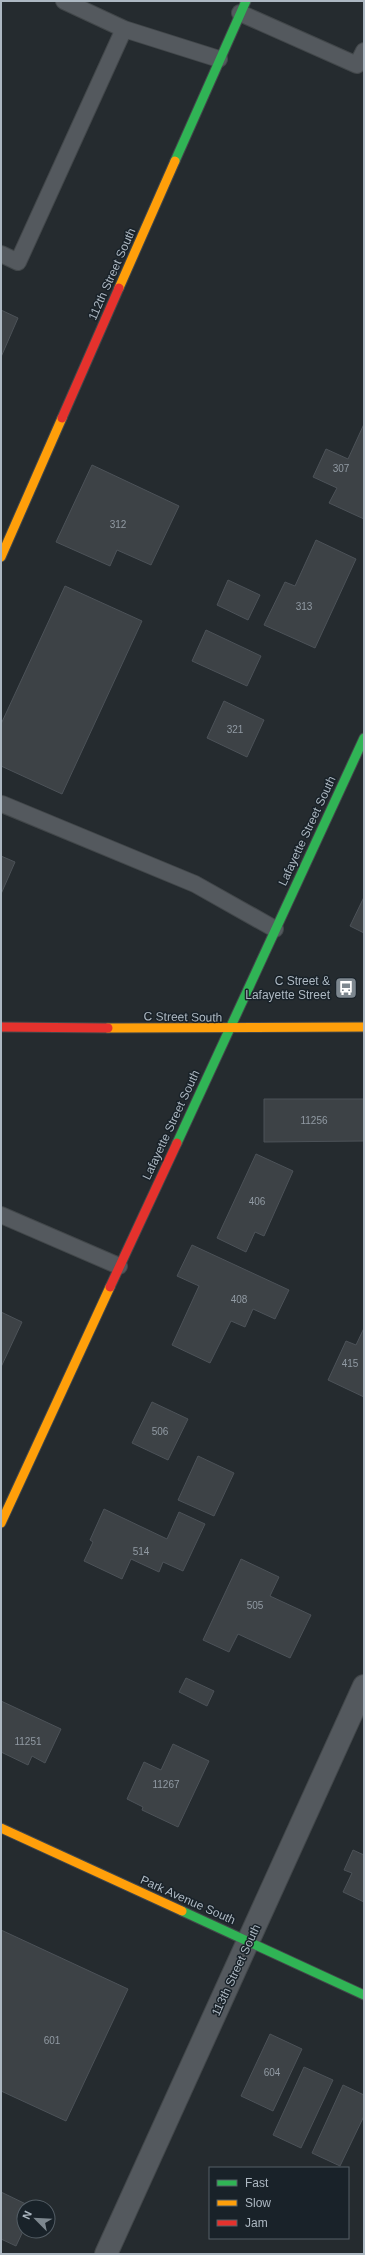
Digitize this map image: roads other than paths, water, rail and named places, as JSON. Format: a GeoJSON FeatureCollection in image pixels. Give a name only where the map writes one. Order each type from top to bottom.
{"type":"FeatureCollection","features":[{"type":"Feature","properties":{"kind":"street","name":"112th Street South"},"geometry":{"type":"LineString","coordinates":[[1,557],[243,7]]}},
{"type":"Feature","properties":{"kind":"street","name":"Lafayette Street South"},"geometry":{"type":"LineString","coordinates":[[1,1523],[228,1029],[364,738]]}},
{"type":"Feature","properties":{"kind":"street","name":"C Street South"},"geometry":{"type":"LineString","coordinates":[[1,1027],[228,1029],[364,1027]]}},
{"type":"Feature","properties":{"kind":"street","name":"113th Street South"},"geometry":{"type":"LineString","coordinates":[[106,2254],[250,1940],[364,1686]]}},
{"type":"Feature","properties":{"kind":"street","name":"Park Avenue South"},"geometry":{"type":"LineString","coordinates":[[1,1828],[250,1940],[364,1994]]}},
{"type":"Feature","properties":{"kind":"lane"},"geometry":{"type":"LineString","coordinates":[[64,1],[124,29],[219,59]]}},
{"type":"Feature","properties":{"kind":"lane"},"geometry":{"type":"LineString","coordinates":[[243,7],[357,65],[364,51]]}},
{"type":"Feature","properties":{"kind":"lane"},"geometry":{"type":"LineString","coordinates":[[1,254],[18,262],[124,29]]}},
{"type":"Feature","properties":{"kind":"lane"},"geometry":{"type":"LineString","coordinates":[[2,804],[195,884],[275,929]]}},
{"type":"Feature","properties":{"kind":"lane"},"geometry":{"type":"LineString","coordinates":[[1,1215],[119,1266]]}},
{"type":"Feature","properties":{"kind":"place","name":"C Street & Lafayette Street"},"geometry":{"type":"Point","coordinates":[346,988]}}]}
